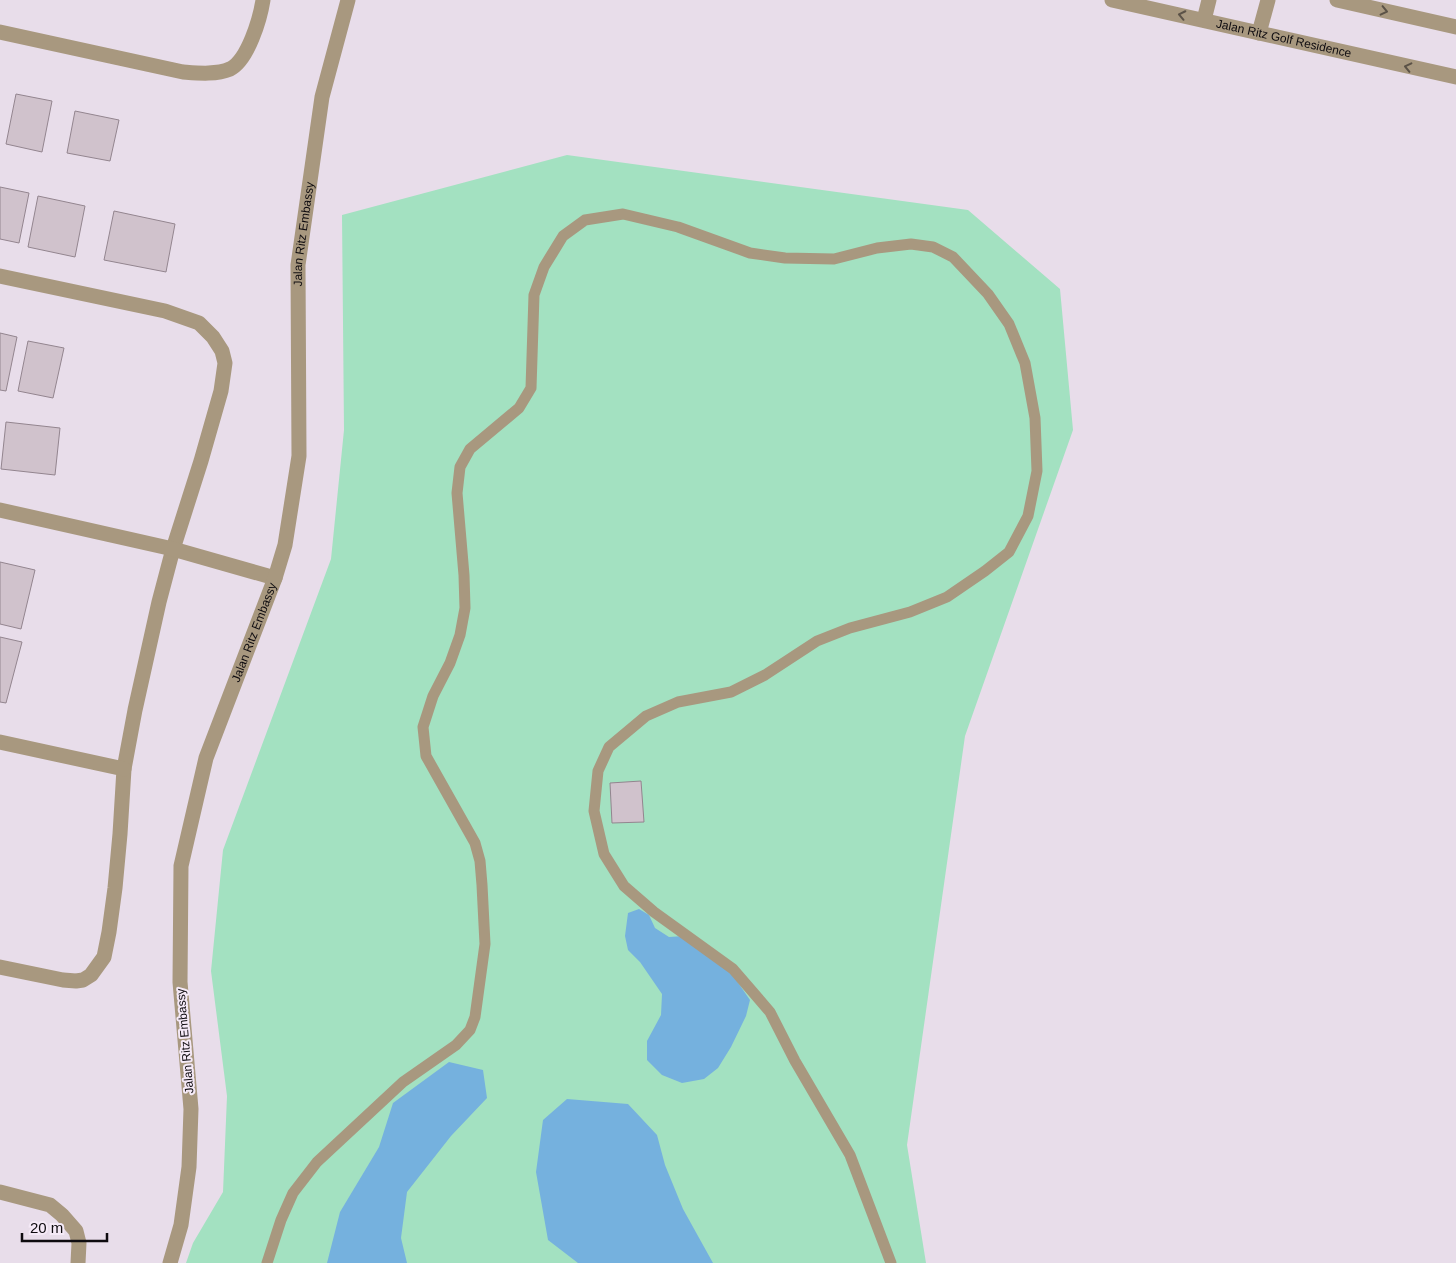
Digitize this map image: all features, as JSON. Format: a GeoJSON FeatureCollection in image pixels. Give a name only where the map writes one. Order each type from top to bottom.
{"type":"FeatureCollection","features":[{"type":"Feature","properties":{"kind":"street"},"geometry":{"type":"LineString","coordinates":[[0,32],[183,72],[220,72],[230,69],[239,63],[251,42],[263,0]]}},
{"type":"Feature","properties":{"kind":"street","name":"Jalan Ritz Embassy"},"geometry":{"type":"LineString","coordinates":[[170,1263],[182,1226],[190,1167],[191,1109],[180,982],[182,866],[206,758],[275,578],[285,545],[299,456],[298,265],[322,97],[348,0]]}},
{"type":"Feature","properties":{"kind":"street","name":"Jalan Ritz Golf Residence"},"geometry":{"type":"LineString","coordinates":[[1112,0],[1456,77]]}},
{"type":"Feature","properties":{"kind":"street"},"geometry":{"type":"LineString","coordinates":[[1204,20],[1209,0]]}},
{"type":"Feature","properties":{"kind":"street"},"geometry":{"type":"LineString","coordinates":[[1259,33],[1268,0]]}},
{"type":"Feature","properties":{"kind":"street"},"geometry":{"type":"LineString","coordinates":[[1337,0],[1456,27]]}},
{"type":"Feature","properties":{"kind":"street"},"geometry":{"type":"LineString","coordinates":[[0,276],[165,311],[199,323],[213,337],[222,350],[224,363],[221,391],[173,549],[159,602],[124,769],[115,888],[104,957],[91,975],[83,980],[76,981],[0,967]]}},
{"type":"Feature","properties":{"kind":"street"},"geometry":{"type":"LineString","coordinates":[[0,510],[173,549],[275,578]]}},
{"type":"Feature","properties":{"kind":"street"},"geometry":{"type":"LineString","coordinates":[[0,742],[124,769]]}},
{"type":"Feature","properties":{"kind":"street"},"geometry":{"type":"LineString","coordinates":[[0,1192],[50,1205],[62,1215],[76,1231],[79,1243],[78,1263]]}},
{"type":"Feature","properties":{"kind":"lane"},"geometry":{"type":"LineString","coordinates":[[268,1263],[281,1220],[293,1193],[317,1162],[403,1082],[456,1045],[470,1030],[475,1017],[485,944],[480,861],[475,843],[426,756],[423,727],[433,696],[450,663],[460,636],[465,608],[457,493],[460,467],[470,449],[519,408],[531,388],[534,295],[544,267],[563,236],[585,220],[623,214],[678,227],[750,254],[785,258],[834,259],[877,248],[912,244],[932,247],[953,257],[988,294],[1009,324],[1025,363],[1034,418],[1037,471],[1028,516],[1009,552],[947,597],[910,612],[850,628],[817,641],[765,675],[731,692],[678,702],[646,716],[609,746],[598,771],[594,811],[604,854],[624,886],[654,912],[733,969],[770,1012],[794,1061],[850,1155],[891,1263]]}},
{"type":"Feature","properties":{"kind":"green space"},"geometry":{"type":"Polygon","coordinates":[[[567,155],[968,210],[1060,289],[1073,430],[965,736],[907,1145],[926,1263],[186,1263],[193,1243],[223,1192],[227,1096],[211,971],[223,850],[331,559],[344,430],[342,215],[567,155]]]}},
{"type":"Feature","properties":{"kind":"water"},"geometry":{"type":"Polygon","coordinates":[[[639,909],[649,915],[655,928],[669,937],[684,936],[730,971],[750,1000],[746,1016],[731,1047],[718,1068],[704,1079],[682,1083],[662,1075],[647,1060],[647,1041],[661,1015],[662,994],[640,962],[628,950],[625,936],[628,913],[639,909]]]}},
{"type":"Feature","properties":{"kind":"water"},"geometry":{"type":"Polygon","coordinates":[[[449,1062],[483,1070],[487,1098],[451,1136],[407,1192],[401,1238],[407,1263],[327,1263],[340,1212],[379,1147],[393,1103],[449,1062]]]}},
{"type":"Feature","properties":{"kind":"water"},"geometry":{"type":"Polygon","coordinates":[[[567,1099],[628,1104],[657,1135],[665,1165],[683,1209],[713,1263],[578,1263],[548,1240],[536,1172],[543,1120],[567,1099]]]}},
{"type":"Feature","properties":{"kind":"building"},"geometry":{"type":"Polygon","coordinates":[[[16,94],[52,101],[42,152],[6,144],[16,94]]]}},
{"type":"Feature","properties":{"kind":"building"},"geometry":{"type":"Polygon","coordinates":[[[75,111],[119,120],[110,161],[67,153],[75,111]]]}},
{"type":"Feature","properties":{"kind":"building"},"geometry":{"type":"Polygon","coordinates":[[[0,187],[29,193],[19,243],[0,239],[0,187]]]}},
{"type":"Feature","properties":{"kind":"building"},"geometry":{"type":"Polygon","coordinates":[[[38,196],[85,206],[75,257],[28,247],[38,196]]]}},
{"type":"Feature","properties":{"kind":"building"},"geometry":{"type":"Polygon","coordinates":[[[114,211],[175,224],[166,272],[104,260],[114,211]]]}},
{"type":"Feature","properties":{"kind":"building"},"geometry":{"type":"Polygon","coordinates":[[[0,333],[17,337],[6,391],[0,390],[0,333]]]}},
{"type":"Feature","properties":{"kind":"building"},"geometry":{"type":"Polygon","coordinates":[[[28,341],[64,348],[53,398],[18,391],[28,341]]]}},
{"type":"Feature","properties":{"kind":"building"},"geometry":{"type":"Polygon","coordinates":[[[6,422],[60,428],[55,475],[1,469],[6,422]]]}},
{"type":"Feature","properties":{"kind":"building"},"geometry":{"type":"Polygon","coordinates":[[[0,562],[35,570],[21,629],[0,624],[0,562]]]}},
{"type":"Feature","properties":{"kind":"building"},"geometry":{"type":"Polygon","coordinates":[[[0,637],[22,642],[6,703],[0,702],[0,637]]]}},
{"type":"Feature","properties":{"kind":"building"},"geometry":{"type":"Polygon","coordinates":[[[641,781],[644,822],[612,823],[610,783],[641,781]]]}}]}
